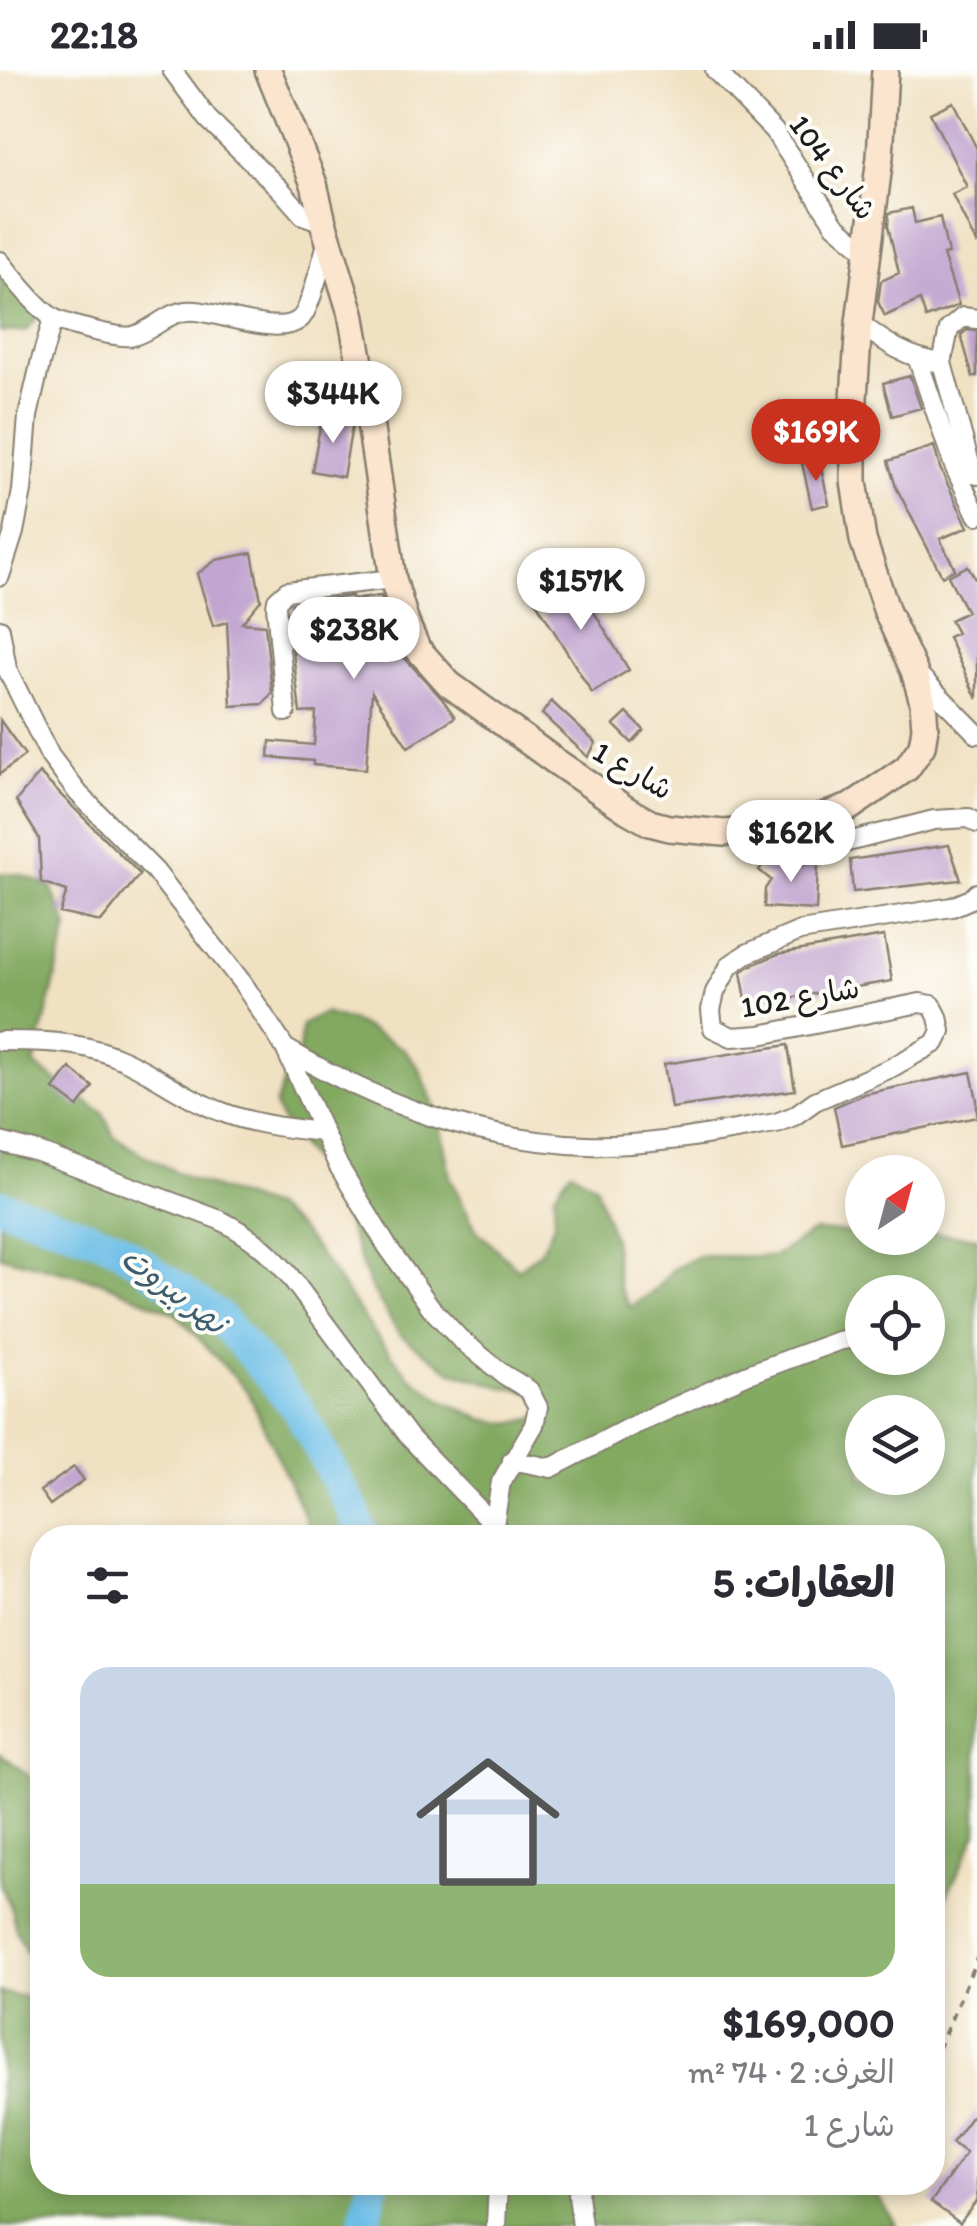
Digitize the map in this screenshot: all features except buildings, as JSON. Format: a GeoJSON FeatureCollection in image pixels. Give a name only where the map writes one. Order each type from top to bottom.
{"type":"FeatureCollection","features":[{"type":"Feature","properties":{"kind":"street"},"geometry":{"type":"LineString","coordinates":[[0,261],[53,319],[118,336],[132,337],[177,312],[191,310],[266,325],[298,322],[307,310],[326,231],[303,215],[208,118],[172,70]]}},
{"type":"Feature","properties":{"kind":"street","name":"شارع 1"},"geometry":{"type":"LineString","coordinates":[[268,70],[309,170],[351,314],[394,579],[417,648],[449,684],[627,810],[650,823],[724,833],[792,827],[850,807],[907,768],[922,746],[926,728],[914,671],[878,586],[856,508],[853,450],[859,324],[880,157],[885,70]]}},
{"type":"Feature","properties":{"kind":"street","name":"شارع 104"},"geometry":{"type":"LineString","coordinates":[[715,70],[774,131],[835,225],[867,252]]}},
{"type":"Feature","properties":{"kind":"street"},"geometry":{"type":"LineString","coordinates":[[977,319],[964,317],[949,329],[942,363],[969,460],[977,475]]}},
{"type":"Feature","properties":{"kind":"street"},"geometry":{"type":"LineString","coordinates":[[0,572],[14,532],[22,491],[28,416],[53,319]]}},
{"type":"Feature","properties":{"kind":"street"},"geometry":{"type":"LineString","coordinates":[[859,324],[918,360],[942,363]]}},
{"type":"Feature","properties":{"kind":"street"},"geometry":{"type":"LineString","coordinates":[[918,360],[954,466],[977,515]]}},
{"type":"Feature","properties":{"kind":"street"},"geometry":{"type":"LineString","coordinates":[[286,712],[277,600],[286,591],[394,579]]}},
{"type":"Feature","properties":{"kind":"street"},"geometry":{"type":"LineString","coordinates":[[0,630],[7,669],[50,756],[78,793],[154,871],[244,985],[285,1048],[338,1166],[387,1246],[432,1309],[459,1338],[529,1390],[538,1407],[534,1426],[502,1482],[498,1525]]}},
{"type":"Feature","properties":{"kind":"street"},"geometry":{"type":"LineString","coordinates":[[914,671],[977,734]]}},
{"type":"Feature","properties":{"kind":"street"},"geometry":{"type":"LineString","coordinates":[[792,827],[789,846],[804,853],[934,820],[969,818],[977,823]]}},
{"type":"Feature","properties":{"kind":"street","name":"شارع 102"},"geometry":{"type":"LineString","coordinates":[[285,1048],[382,1100],[490,1134],[546,1142],[620,1144],[776,1124],[814,1101],[891,1068],[935,1043],[941,1032],[938,1017],[932,1006],[920,1002],[732,1038],[714,1028],[711,1010],[714,992],[730,965],[800,931],[952,907],[977,893]]}},
{"type":"Feature","properties":{"kind":"street"},"geometry":{"type":"LineString","coordinates":[[0,1042],[79,1046],[116,1056],[220,1112],[260,1123],[322,1132]]}},
{"type":"Feature","properties":{"kind":"street"},"geometry":{"type":"LineString","coordinates":[[0,1142],[38,1152],[220,1220],[268,1250],[410,1438],[491,1525]]}},
{"type":"Feature","properties":{"kind":"street"},"geometry":{"type":"LineString","coordinates":[[512,1460],[552,1468],[632,1426],[748,1374],[845,1339]]}},
{"type":"Feature","properties":{"kind":"street"},"geometry":{"type":"LineString","coordinates":[[496,2226],[497,2195]]}},
{"type":"Feature","properties":{"kind":"street"},"geometry":{"type":"LineString","coordinates":[[578,2195],[582,2226]]}},
{"type":"Feature","properties":{"kind":"path"},"geometry":{"type":"LineString","coordinates":[[945,2033],[977,1958]]}},
{"type":"Feature","properties":{"kind":"green space"},"geometry":{"type":"Polygon","coordinates":[[[0,263],[45,309],[26,331],[0,332],[0,263]]]}},
{"type":"Feature","properties":{"kind":"green space"},"geometry":{"type":"Polygon","coordinates":[[[0,873],[21,875],[50,886],[68,927],[34,1065],[103,1113],[114,1136],[142,1154],[192,1180],[273,1208],[316,1249],[409,1376],[442,1400],[482,1419],[510,1424],[550,1415],[530,1392],[451,1371],[399,1334],[369,1284],[333,1186],[286,1129],[275,1106],[299,1051],[302,1025],[324,1013],[354,1022],[404,1049],[420,1070],[439,1118],[450,1177],[461,1200],[477,1231],[518,1269],[539,1253],[554,1224],[555,1193],[571,1170],[595,1185],[613,1238],[619,1287],[630,1307],[653,1292],[673,1269],[698,1256],[773,1257],[814,1231],[845,1232],[845,1255],[945,1255],[945,1234],[977,1237],[977,1833],[945,1899],[945,1525],[309,1525],[248,1392],[176,1314],[103,1282],[0,1256],[0,873]]]}},
{"type":"Feature","properties":{"kind":"green space"},"geometry":{"type":"Polygon","coordinates":[[[0,1753],[30,1777],[30,1959],[0,1884],[0,1753]]]}},
{"type":"Feature","properties":{"kind":"green space"},"geometry":{"type":"Polygon","coordinates":[[[0,1992],[30,1995],[30,2195],[878,2195],[897,2226],[0,2226],[0,1992]]]}},
{"type":"Feature","properties":{"kind":"waterway","name":"نهر بيروت"},"geometry":{"type":"LineString","coordinates":[[0,1205],[114,1244],[219,1317],[298,1409],[358,1525]]}},
{"type":"Feature","properties":{"kind":"waterway","name":"نهر بيروت"},"geometry":{"type":"LineString","coordinates":[[364,2226],[370,2195]]}}]}
